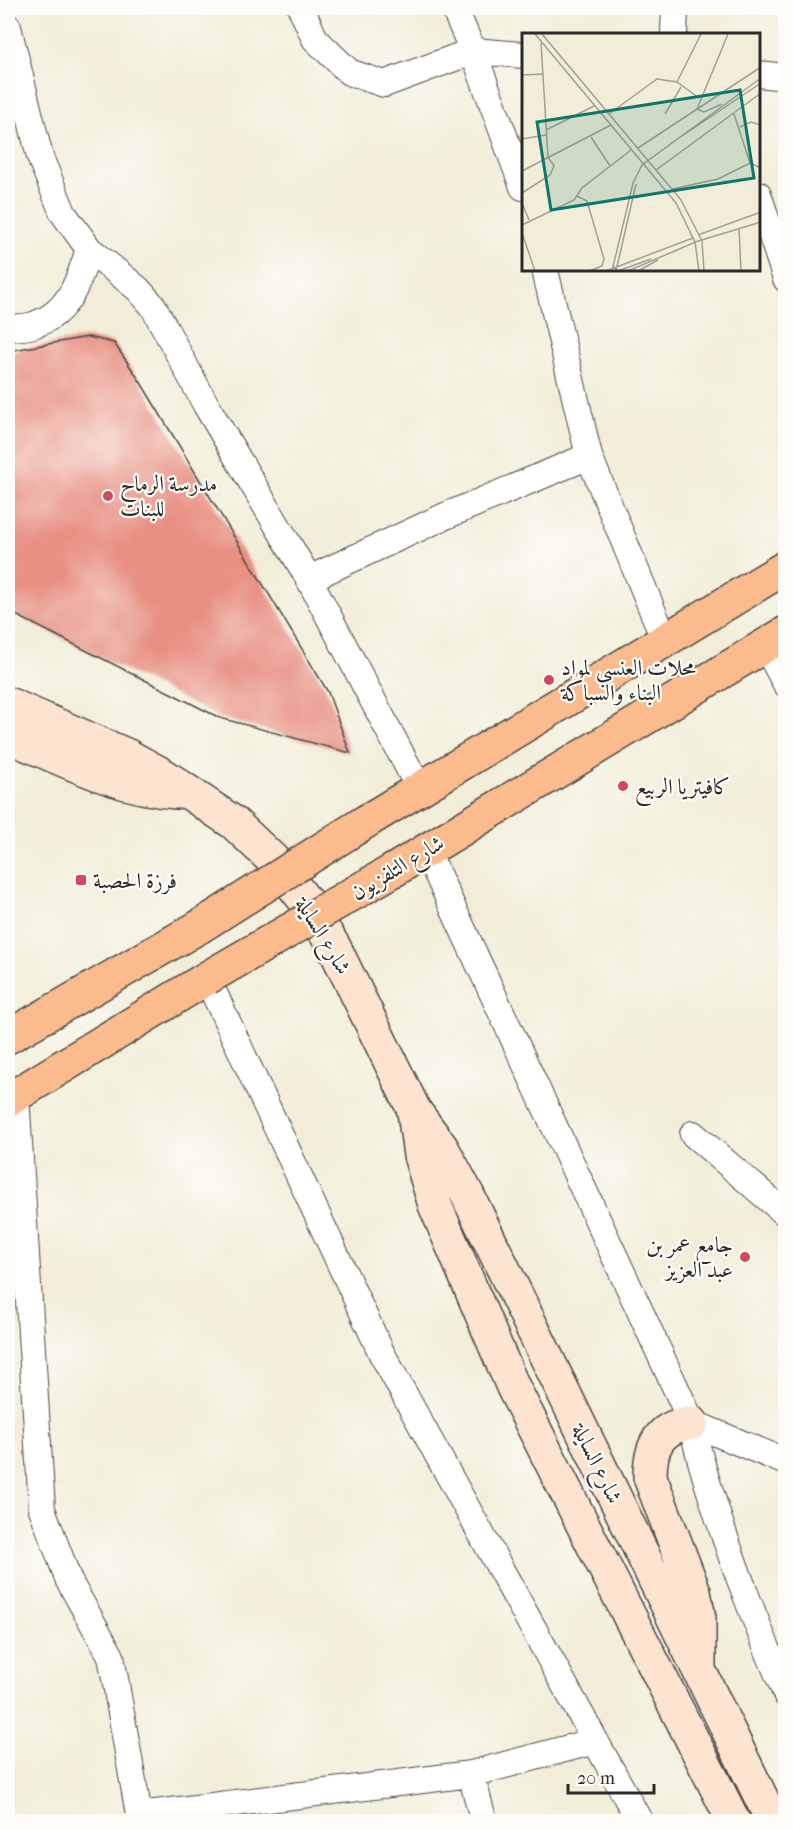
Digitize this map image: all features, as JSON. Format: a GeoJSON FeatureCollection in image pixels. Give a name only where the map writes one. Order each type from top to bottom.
{"type":"FeatureCollection","features":[{"type":"Feature","properties":{"kind":"main road"},"geometry":{"type":"LineString","coordinates":[[8,1037],[199,927],[418,788],[786,567]]}},
{"type":"Feature","properties":{"kind":"main road","name":"شارع التلفزيون"},"geometry":{"type":"LineString","coordinates":[[12,1098],[207,978],[394,870],[775,639]]}},
{"type":"Feature","properties":{"kind":"main road","name":"شارع السايلة"},"geometry":{"type":"LineString","coordinates":[[8,704],[128,756],[163,774],[234,823],[273,860],[308,904],[334,947],[414,1110],[442,1148],[466,1194],[773,1821]]}},
{"type":"Feature","properties":{"kind":"main road","name":"شارع السايلة"},"geometry":{"type":"LineString","coordinates":[[8,736],[116,780],[154,790],[190,793]]}},
{"type":"Feature","properties":{"kind":"main road","name":"شارع السايلة"},"geometry":{"type":"LineString","coordinates":[[414,1110],[420,1155],[435,1205],[513,1387],[734,1821]]}},
{"type":"Feature","properties":{"kind":"main road"},"geometry":{"type":"LineString","coordinates":[[692,1423],[680,1424],[669,1429],[660,1437],[653,1447],[650,1477],[686,1566],[694,1592],[701,1645],[699,1672]]}},
{"type":"Feature","properties":{"kind":"street"},"geometry":{"type":"LineString","coordinates":[[301,8],[315,39],[349,72],[384,84],[473,51],[522,55]]}},
{"type":"Feature","properties":{"kind":"street"},"geometry":{"type":"LineString","coordinates":[[454,8],[473,51],[522,184]]}},
{"type":"Feature","properties":{"kind":"street"},"geometry":{"type":"LineString","coordinates":[[674,33],[675,8]]}},
{"type":"Feature","properties":{"kind":"street"},"geometry":{"type":"LineString","coordinates":[[8,27],[40,157],[63,213],[89,249],[138,289],[153,306],[206,405],[309,579],[418,788]]}},
{"type":"Feature","properties":{"kind":"street"},"geometry":{"type":"LineString","coordinates":[[760,74],[786,77]]}},
{"type":"Feature","properties":{"kind":"street"},"geometry":{"type":"LineString","coordinates":[[760,197],[786,279]]}},
{"type":"Feature","properties":{"kind":"street"},"geometry":{"type":"LineString","coordinates":[[8,328],[34,325],[55,315],[69,300],[89,249]]}},
{"type":"Feature","properties":{"kind":"street"},"geometry":{"type":"LineString","coordinates":[[545,272],[590,456],[665,641]]}},
{"type":"Feature","properties":{"kind":"street"},"geometry":{"type":"LineString","coordinates":[[309,579],[443,517],[590,456]]}},
{"type":"Feature","properties":{"kind":"street"},"geometry":{"type":"LineString","coordinates":[[775,639],[786,684]]}},
{"type":"Feature","properties":{"kind":"street"},"geometry":{"type":"LineString","coordinates":[[426,850],[692,1423],[697,1450],[724,1537],[756,1623],[786,1694]]}},
{"type":"Feature","properties":{"kind":"street"},"geometry":{"type":"LineString","coordinates":[[207,978],[382,1354],[640,1821]]}},
{"type":"Feature","properties":{"kind":"street"},"geometry":{"type":"LineString","coordinates":[[12,1098],[42,1509],[69,1581],[111,1656],[137,1818],[471,1774],[595,1741]]}},
{"type":"Feature","properties":{"kind":"street"},"geometry":{"type":"LineString","coordinates":[[693,1134],[786,1214]]}},
{"type":"Feature","properties":{"kind":"street"},"geometry":{"type":"LineString","coordinates":[[692,1423],[783,1457]]}},
{"type":"Feature","properties":{"kind":"street"},"geometry":{"type":"LineString","coordinates":[[471,1774],[484,1821]]}},
{"type":"Feature","properties":{"kind":"building","name":"مدرسة الرماح للبنات"},"geometry":{"type":"Polygon","coordinates":[[[88,337],[114,343],[140,381],[328,692],[350,753],[220,718],[8,611],[8,351],[88,337]]]}},
{"type":"Feature","properties":{"kind":"place","name":"مدرسة الرماح للبنات"},"geometry":{"type":"Point","coordinates":[108,496]}},
{"type":"Feature","properties":{"kind":"place","name":"محلات العنسي لمواد البناء والسباكة"},"geometry":{"type":"Point","coordinates":[549,680]}},
{"type":"Feature","properties":{"kind":"place","name":"كافيتريا الربيع"},"geometry":{"type":"Point","coordinates":[623,786]}},
{"type":"Feature","properties":{"kind":"place","name":"فرزة الحصبة"},"geometry":{"type":"Point","coordinates":[81,880]}},
{"type":"Feature","properties":{"kind":"place","name":"جامع عمر بن عبد العزيز"},"geometry":{"type":"Point","coordinates":[745,1257]}}]}
